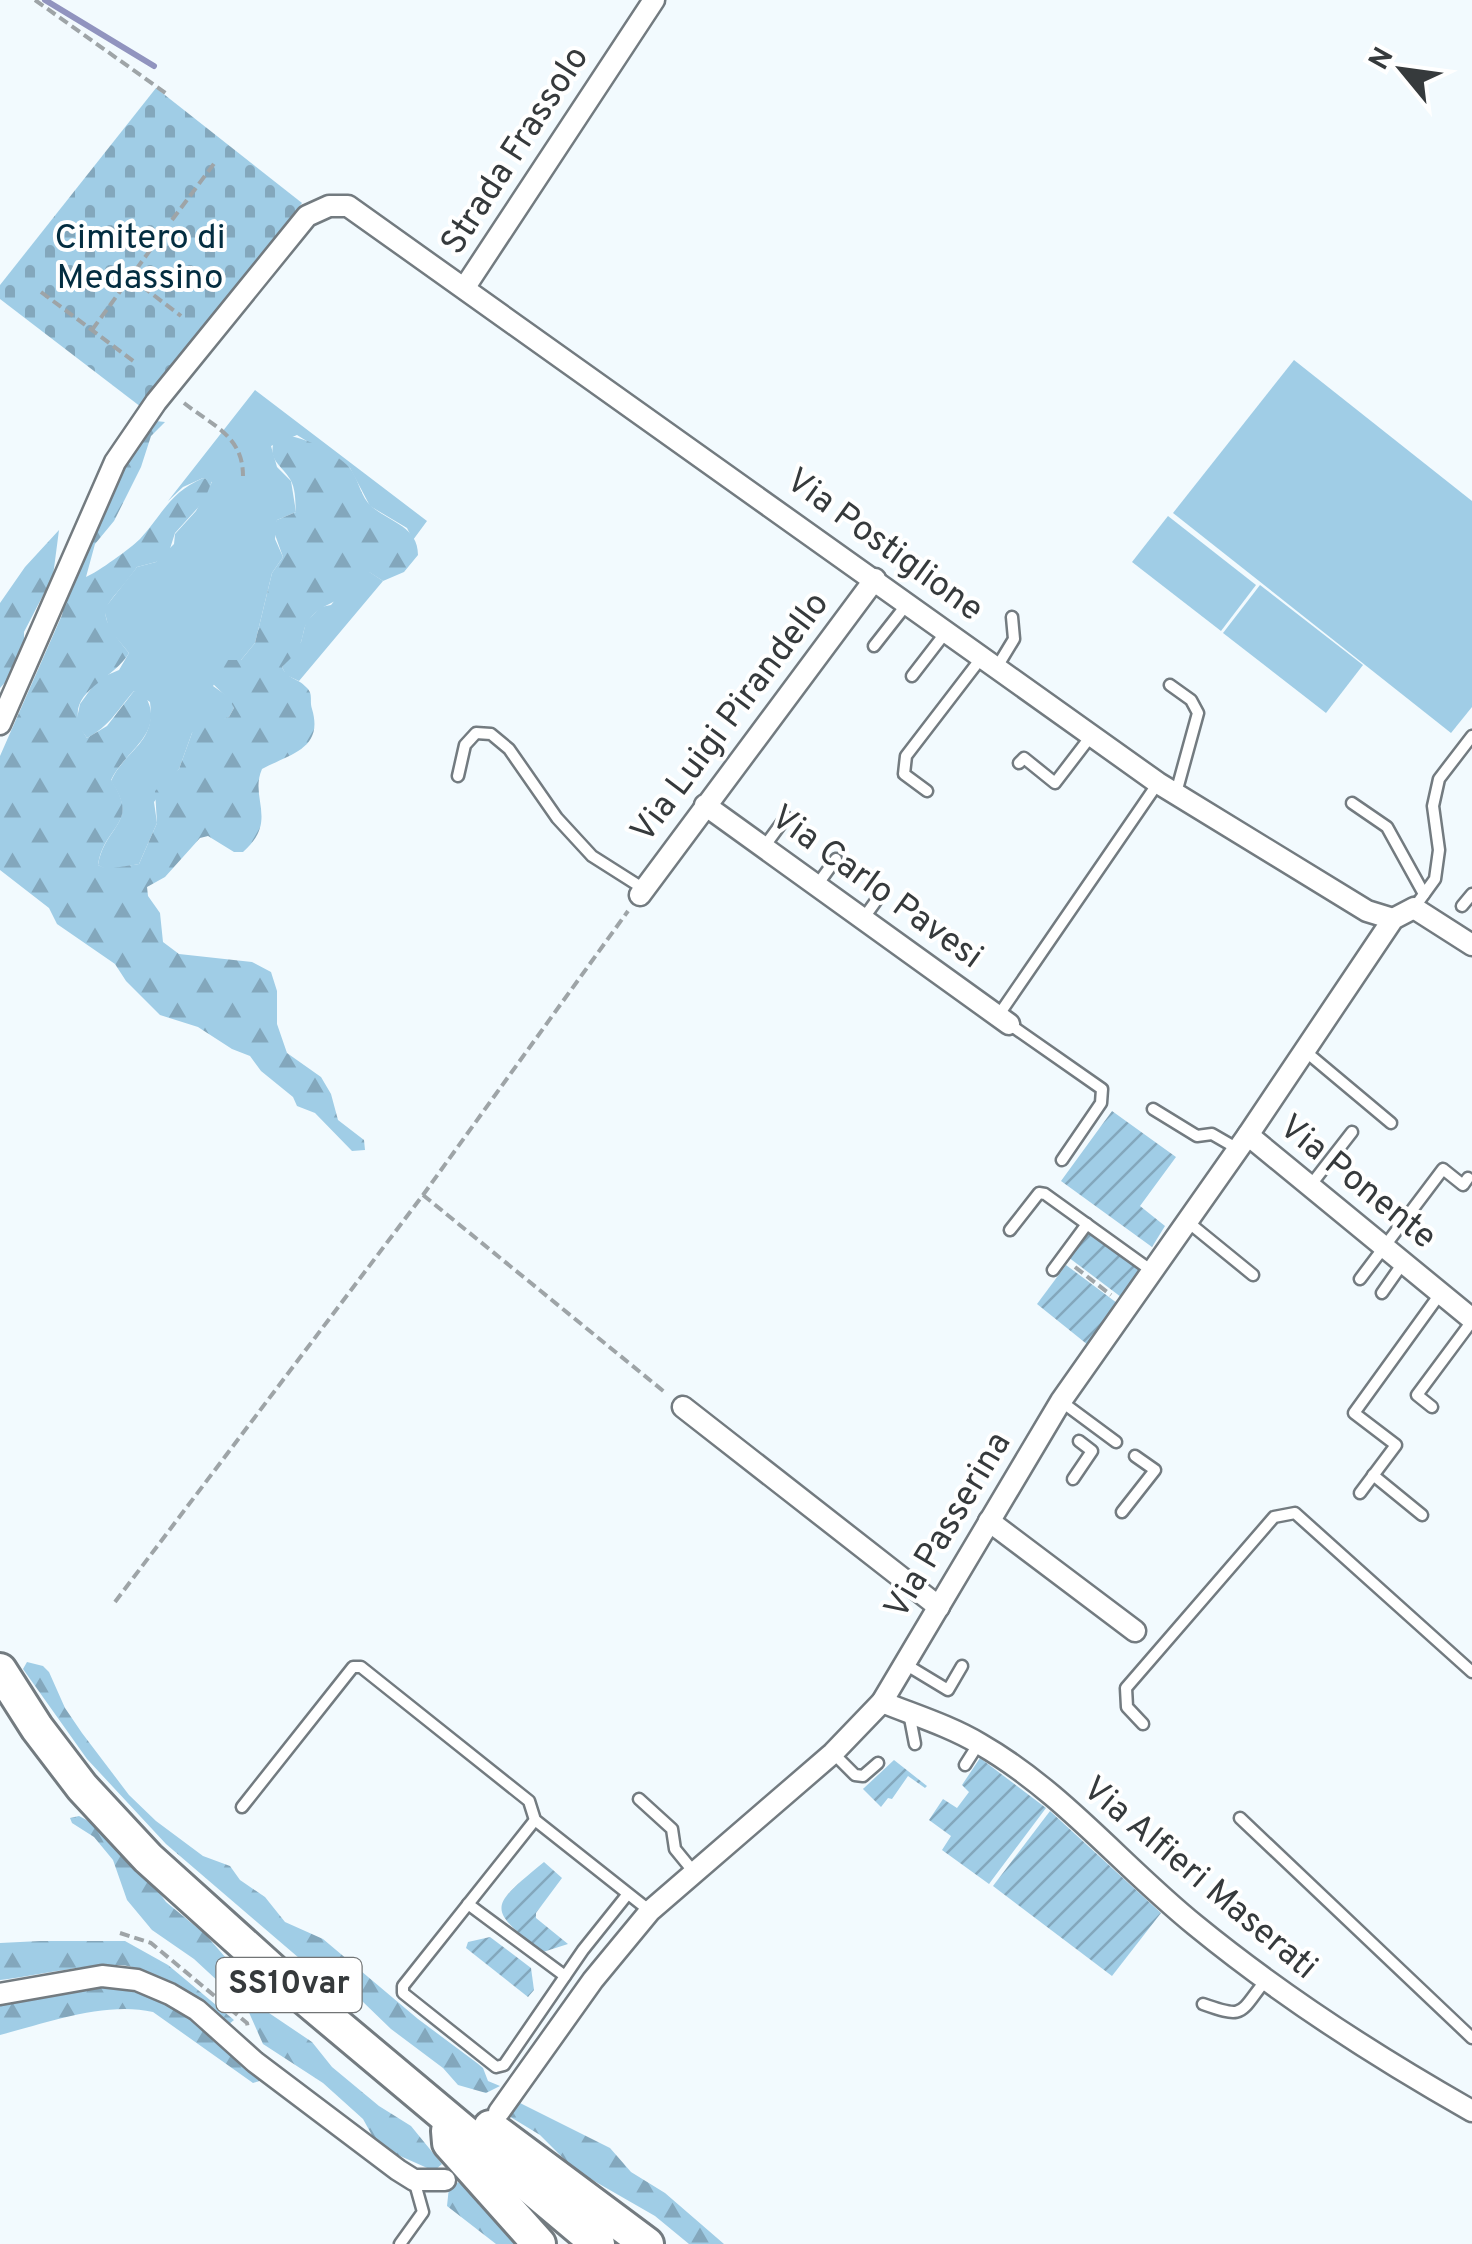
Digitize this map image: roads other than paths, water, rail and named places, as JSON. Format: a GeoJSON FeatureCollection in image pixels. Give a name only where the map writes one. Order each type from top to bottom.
{"type":"FeatureCollection","features":[{"type":"Feature","properties":{"kind":"highway","name":"SS10var"},"geometry":{"type":"LineString","coordinates":[[0,1670],[82,1787],[148,1858],[281,1978],[598,2244]]}},
{"type":"Feature","properties":{"kind":"highway"},"geometry":{"type":"LineString","coordinates":[[539,2244],[449,2143],[440,2112],[466,2109],[647,2244]]}},
{"type":"Feature","properties":{"kind":"street","name":"Strada Frassolo"},"geometry":{"type":"LineString","coordinates":[[466,287],[654,0]]}},
{"type":"Feature","properties":{"kind":"street","name":"Via Postiglione"},"geometry":{"type":"LineString","coordinates":[[0,724],[115,462],[166,390],[307,216],[329,206],[348,206],[1166,788],[1367,911],[1393,919]]}},
{"type":"Feature","properties":{"kind":"street","name":"Via Luigi Pirandello"},"geometry":{"type":"LineString","coordinates":[[642,892],[874,579]]}},
{"type":"Feature","properties":{"kind":"street","name":"Via Carlo Pavesi"},"geometry":{"type":"LineString","coordinates":[[705,804],[1004,1021]]}},
{"type":"Feature","properties":{"kind":"street"},"geometry":{"type":"LineString","coordinates":[[1393,919],[1419,902],[1449,922],[1472,945]]}},
{"type":"Feature","properties":{"kind":"street","name":"Via Passerina"},"geometry":{"type":"LineString","coordinates":[[499,2112],[593,1980],[650,1911],[832,1753],[882,1702],[989,1521],[1057,1425],[1061,1401],[1393,919]]}},
{"type":"Feature","properties":{"kind":"street","name":"Via Ponente"},"geometry":{"type":"LineString","coordinates":[[1243,1142],[1310,1186],[1470,1314]]}},
{"type":"Feature","properties":{"kind":"street"},"geometry":{"type":"LineString","coordinates":[[683,1407],[939,1607]]}},
{"type":"Feature","properties":{"kind":"street"},"geometry":{"type":"LineString","coordinates":[[989,1521],[1135,1632]]}},
{"type":"Feature","properties":{"kind":"street","name":"Via Alfieri Maserati"},"geometry":{"type":"LineString","coordinates":[[882,1702],[979,1743],[1025,1775],[1190,1921],[1266,1981],[1386,2063],[1472,2111]]}},
{"type":"Feature","properties":{"kind":"street"},"geometry":{"type":"LineString","coordinates":[[0,1994],[102,1976],[136,1980],[170,1994],[197,2010],[288,2087],[414,2180],[445,2180]]}},
{"type":"Feature","properties":{"kind":"lane"},"geometry":{"type":"LineString","coordinates":[[874,646],[908,603]]}},
{"type":"Feature","properties":{"kind":"lane"},"geometry":{"type":"LineString","coordinates":[[927,791],[904,774],[906,756],[1014,638],[1012,617]]}},
{"type":"Feature","properties":{"kind":"lane"},"geometry":{"type":"LineString","coordinates":[[912,676],[947,631]]}},
{"type":"Feature","properties":{"kind":"lane"},"geometry":{"type":"LineString","coordinates":[[1062,1160],[1101,1103],[1102,1088],[1004,1021],[1166,788],[1198,713],[1191,700],[1170,684]]}},
{"type":"Feature","properties":{"kind":"lane"},"geometry":{"type":"LineString","coordinates":[[458,776],[465,746],[476,733],[491,734],[509,749],[557,818],[592,856],[642,892]]}},
{"type":"Feature","properties":{"kind":"lane"},"geometry":{"type":"LineString","coordinates":[[1019,763],[1024,758],[1056,783],[1091,735]]}},
{"type":"Feature","properties":{"kind":"lane"},"geometry":{"type":"LineString","coordinates":[[1419,902],[1434,879],[1439,850],[1433,806],[1439,779],[1472,736]]}},
{"type":"Feature","properties":{"kind":"lane"},"geometry":{"type":"LineString","coordinates":[[1352,802],[1387,826],[1419,902]]}},
{"type":"Feature","properties":{"kind":"lane"},"geometry":{"type":"LineString","coordinates":[[764,847],[786,817]]}},
{"type":"Feature","properties":{"kind":"lane"},"geometry":{"type":"LineString","coordinates":[[817,886],[836,859]]}},
{"type":"Feature","properties":{"kind":"lane"},"geometry":{"type":"LineString","coordinates":[[863,919],[881,894]]}},
{"type":"Feature","properties":{"kind":"lane"},"geometry":{"type":"LineString","coordinates":[[1462,906],[1472,894]]}},
{"type":"Feature","properties":{"kind":"lane"},"geometry":{"type":"LineString","coordinates":[[1305,1050],[1391,1122]]}},
{"type":"Feature","properties":{"kind":"lane"},"geometry":{"type":"LineString","coordinates":[[1153,1110],[1197,1136],[1212,1134],[1243,1142]]}},
{"type":"Feature","properties":{"kind":"lane"},"geometry":{"type":"LineString","coordinates":[[1310,1186],[1352,1132]]}},
{"type":"Feature","properties":{"kind":"lane"},"geometry":{"type":"LineString","coordinates":[[1360,1279],[1442,1169],[1462,1185],[1468,1178]]}},
{"type":"Feature","properties":{"kind":"lane"},"geometry":{"type":"LineString","coordinates":[[1010,1230],[1039,1193],[1045,1194],[1152,1271]]}},
{"type":"Feature","properties":{"kind":"lane"},"geometry":{"type":"LineString","coordinates":[[1187,1222],[1253,1275]]}},
{"type":"Feature","properties":{"kind":"lane"},"geometry":{"type":"LineString","coordinates":[[1052,1270],[1087,1224]]}},
{"type":"Feature","properties":{"kind":"lane"},"geometry":{"type":"LineString","coordinates":[[1382,1293],[1404,1262]]}},
{"type":"Feature","properties":{"kind":"lane"},"geometry":{"type":"LineString","coordinates":[[1360,1492],[1396,1445],[1354,1413],[1441,1293]]}},
{"type":"Feature","properties":{"kind":"lane"},"geometry":{"type":"LineString","coordinates":[[1432,1407],[1417,1395],[1470,1314]]}},
{"type":"Feature","properties":{"kind":"lane"},"geometry":{"type":"LineString","coordinates":[[1061,1401],[1116,1442]]}},
{"type":"Feature","properties":{"kind":"lane"},"geometry":{"type":"LineString","coordinates":[[1073,1480],[1092,1450],[1080,1441]]}},
{"type":"Feature","properties":{"kind":"lane"},"geometry":{"type":"LineString","coordinates":[[1122,1512],[1154,1470],[1136,1456]]}},
{"type":"Feature","properties":{"kind":"lane"},"geometry":{"type":"LineString","coordinates":[[1373,1475],[1422,1515]]}},
{"type":"Feature","properties":{"kind":"lane"},"geometry":{"type":"LineString","coordinates":[[1143,1724],[1127,1707],[1126,1688],[1274,1518],[1295,1513],[1472,1672]]}},
{"type":"Feature","properties":{"kind":"lane"},"geometry":{"type":"LineString","coordinates":[[905,1664],[948,1690],[962,1666]]}},
{"type":"Feature","properties":{"kind":"lane"},"geometry":{"type":"LineString","coordinates":[[242,1807],[353,1667],[361,1667],[528,1801],[536,1820],[650,1911]]}},
{"type":"Feature","properties":{"kind":"lane"},"geometry":{"type":"LineString","coordinates":[[909,1713],[915,1744]]}},
{"type":"Feature","properties":{"kind":"lane"},"geometry":{"type":"LineString","coordinates":[[965,1765],[979,1743]]}},
{"type":"Feature","properties":{"kind":"lane"},"geometry":{"type":"LineString","coordinates":[[832,1753],[855,1775],[863,1776],[878,1763]]}},
{"type":"Feature","properties":{"kind":"lane"},"geometry":{"type":"LineString","coordinates":[[639,1800],[672,1828],[675,1848],[693,1870]]}},
{"type":"Feature","properties":{"kind":"lane"},"geometry":{"type":"LineString","coordinates":[[1240,1818],[1472,2038]]}},
{"type":"Feature","properties":{"kind":"lane"},"geometry":{"type":"LineString","coordinates":[[536,1820],[403,1986],[403,1993],[496,2067],[504,2065],[627,1895]]}},
{"type":"Feature","properties":{"kind":"lane"},"geometry":{"type":"LineString","coordinates":[[468,1904],[566,1976]]}},
{"type":"Feature","properties":{"kind":"lane"},"geometry":{"type":"LineString","coordinates":[[1203,2004],[1234,2015],[1240,2013],[1266,1981]]}},
{"type":"Feature","properties":{"kind":"lane"},"geometry":{"type":"LineString","coordinates":[[400,2244],[424,2212],[414,2180]]}},
{"type":"Feature","properties":{"kind":"waterway"},"geometry":{"type":"LineString","coordinates":[[45,0],[154,66]]}},
{"type":"Feature","properties":{"kind":"park label","name":"Cimitero di Medassino"},"geometry":{"type":"Point","coordinates":[140,259]}}]}
